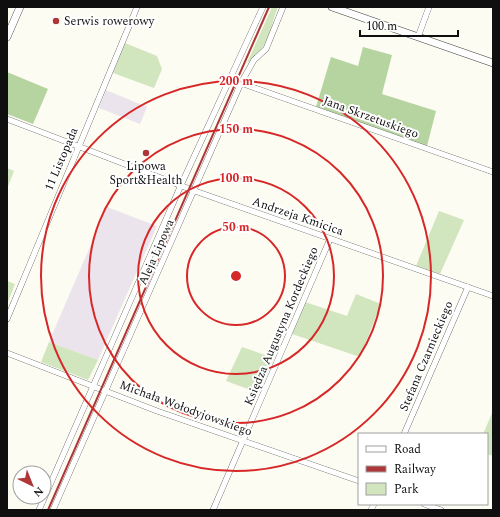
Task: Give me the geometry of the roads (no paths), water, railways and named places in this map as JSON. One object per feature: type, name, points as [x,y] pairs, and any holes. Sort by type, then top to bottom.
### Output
[{"type":"street","points":[[7,37],[20,7]]},
{"type":"street","name":"11 Listopada","points":[[7,319],[137,7]]},
{"type":"street","name":"Aleja Lipowa","points":[[39,510],[92,385],[181,185],[263,7]]},
{"type":"street","name":"Aleja Lipowa","points":[[53,510],[195,191],[241,83],[254,60],[266,48],[284,7]]},
{"type":"street","points":[[332,7],[493,63]]},
{"type":"street","points":[[418,37],[428,7]]},
{"type":"street","name":"Jana Skrzetuskiego","points":[[241,83],[493,172]]},
{"type":"street","name":"Andrzeja Kmicica","points":[[7,119],[195,191],[493,296]]},
{"type":"street","name":"Księdza Augustyna Kordeckiego","points":[[213,510],[330,238]]},
{"type":"street","name":"Stefana Czarnieckiego","points":[[404,433],[468,287]]},
{"type":"street","name":"Michała Wołodyjowskiego","points":[[7,353],[106,391],[358,481]]},
{"type":"street","points":[[427,505],[441,510]]},
{"type":"railway","points":[[48,510],[269,7]]},
{"type":"place","name":"Serwis rowerowy","points":[[56,21]]},
{"type":"place","name":"Lipowa Sport&Health","points":[[146,153]]}]
